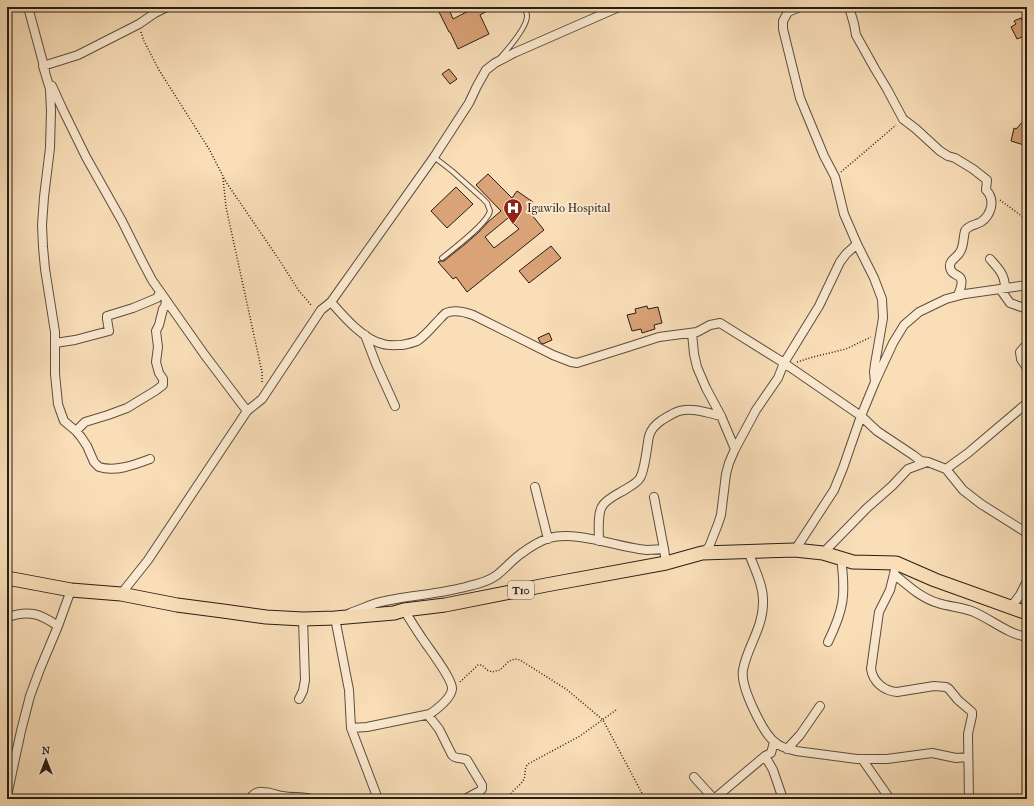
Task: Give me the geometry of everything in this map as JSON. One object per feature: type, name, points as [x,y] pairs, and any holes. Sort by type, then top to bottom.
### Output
[{"type":"highway","name":"T10","points":[[7,578],[71,590],[121,594],[177,605],[266,617],[303,619],[335,618],[394,613],[404,610],[446,605],[666,563],[702,553],[796,550],[823,553],[853,562],[895,569],[935,580],[1027,613]]},
{"type":"street","points":[[28,7],[50,89],[50,148],[44,197],[42,247],[54,324],[56,343],[54,374],[60,410],[64,421],[76,431],[83,440],[94,462],[99,467],[125,467],[150,459]]},
{"type":"street","points":[[43,66],[78,55],[140,24],[154,10],[167,7]]},
{"type":"street","points":[[121,594],[148,560],[247,411],[262,399],[321,310],[331,302],[434,156],[469,102],[486,70],[495,63],[514,53],[619,7]]},
{"type":"street","points":[[800,7],[785,9],[783,21],[800,98],[824,156],[835,177],[844,214],[874,278],[882,299],[883,318],[875,364],[875,382]]},
{"type":"street","points":[[849,7],[856,36],[888,89],[903,119],[940,151],[973,169],[987,180],[986,190],[992,199],[989,212],[982,221],[966,230],[963,246],[960,252],[950,263],[951,271],[959,276],[962,281],[962,286],[958,295]]},
{"type":"street","points":[[43,66],[86,157],[160,292],[247,411]]},
{"type":"street","points":[[702,553],[709,547],[721,515],[726,474],[735,449],[756,410],[778,378],[784,363],[819,306],[840,262],[857,244]]},
{"type":"street","points":[[990,259],[1005,280],[1002,289]]},
{"type":"street","points":[[796,550],[834,490],[875,382],[893,343],[904,325],[918,312],[958,295],[1027,285]]},
{"type":"street","points":[[1002,289],[1010,302],[1027,309]]},
{"type":"street","points":[[56,343],[109,332],[110,330],[107,320],[108,316],[157,298],[160,292]]},
{"type":"street","points":[[76,431],[84,422],[127,408],[162,386],[163,379],[159,373],[156,362],[158,348],[156,331],[166,300]]},
{"type":"street","points":[[331,302],[341,314],[365,335],[378,343],[395,345],[412,342],[428,332],[446,314],[453,311],[460,311],[473,315],[570,362],[577,362],[659,337],[692,333],[720,323],[784,363],[861,416],[876,431],[921,461],[946,469],[963,490],[981,504],[1027,533]]},
{"type":"street","points":[[692,333],[697,367],[735,449]]},
{"type":"street","points":[[365,335],[395,406]]},
{"type":"street","points":[[1027,344],[1021,350],[1020,355],[1027,368]]},
{"type":"street","points":[[946,469],[968,453],[1027,404]]},
{"type":"street","points":[[599,541],[600,512],[603,505],[640,478],[649,436],[656,424],[672,414],[685,410],[694,410],[721,416]]},
{"type":"street","points":[[823,553],[908,469],[928,462]]},
{"type":"street","points":[[535,488],[548,538]]},
{"type":"street","points":[[654,497],[666,563]]},
{"type":"street","points":[[378,799],[351,728],[349,690],[335,618],[383,601],[456,589],[482,582],[495,576],[524,551],[548,538],[574,537],[639,549],[664,549]]},
{"type":"street","points":[[748,551],[761,587],[763,606],[756,637],[745,664],[743,679],[751,703],[761,724],[774,742],[787,749],[862,759],[887,759],[932,753],[956,758],[968,757]]},
{"type":"street","points":[[828,642],[840,614],[843,597],[844,580],[841,558]]},
{"type":"street","points":[[895,569],[910,588],[929,600],[972,611],[1020,636],[1027,637]]},
{"type":"street","points":[[895,569],[890,590],[879,612],[871,669],[874,679],[882,687],[891,692],[934,686],[946,687],[972,712],[969,730],[968,757],[969,799]]},
{"type":"street","points":[[1011,607],[1020,595],[1027,581]]},
{"type":"street","points":[[7,796],[30,696],[71,590]]},
{"type":"street","points":[[351,728],[367,727],[428,715],[444,702],[452,689],[443,670],[404,610]]},
{"type":"street","points":[[7,617],[18,613],[30,613],[49,619],[58,626]]},
{"type":"street","points":[[299,699],[303,691],[305,680],[303,619]]},
{"type":"street","points":[[787,749],[800,735],[820,706]]},
{"type":"street","points":[[428,715],[439,729],[453,757],[466,760],[482,785],[482,788],[477,796],[465,799]]},
{"type":"street","points":[[694,777],[714,799],[765,756],[770,754],[774,742]]},
{"type":"street","points":[[7,756],[13,771]]},
{"type":"street","points":[[765,756],[773,770],[783,799]]},
{"type":"street","points":[[862,759],[890,799]]},
{"type":"street","points":[[252,799],[254,794],[264,792],[281,796],[311,799]]},
{"type":"lane","points":[[495,63],[513,43],[525,25],[527,16],[525,7]]},
{"type":"lane","points":[[434,156],[452,170],[481,197],[489,207],[490,212],[488,218],[477,229],[442,258]]},
{"type":"path","points":[[140,24],[144,42],[158,70],[205,143],[223,176],[299,291],[312,306],[321,310]]},
{"type":"path","points":[[835,177],[903,119]]},
{"type":"path","points":[[223,176],[226,207],[262,372],[262,399]]},
{"type":"path","points":[[989,193],[1027,220]]},
{"type":"path","points":[[784,363],[799,362],[846,349],[881,330]]},
{"type":"path","points":[[452,689],[478,665],[482,665],[492,672],[500,670],[515,659],[520,660],[575,696],[603,720],[645,799]]},
{"type":"path","points":[[508,799],[523,780],[525,767],[527,764],[580,736],[616,710]]},
{"type":"building","points":[[448,7],[453,19],[476,7],[494,7],[480,15],[489,34],[458,49],[438,10]]},
{"type":"building","points":[[1021,18],[1027,31],[1027,35],[1017,39],[1011,27],[1016,24],[1014,21]]},
{"type":"building","points":[[449,69],[457,79],[450,84],[442,74]]},
{"type":"building","points":[[1027,117],[1027,146],[1011,141],[1014,128],[1016,129]]},
{"type":"building","points":[[488,174],[512,198],[517,191],[533,202],[528,210],[544,230],[467,292],[456,277],[453,279],[438,262],[444,261],[464,245],[501,211],[476,185]],"holes":[[[508,218],[519,229],[494,248],[485,237]]]},
{"type":"building","points":[[456,187],[473,204],[447,228],[431,211]]},
{"type":"building","points":[[551,246],[561,258],[529,283],[519,271]]},
{"type":"building","points":[[647,306],[648,309],[658,307],[662,323],[654,325],[655,329],[642,333],[641,329],[632,331],[627,315],[636,313],[635,309]]},
{"type":"building","points":[[549,333],[552,340],[543,344],[540,342],[538,338]]},
{"type":"place","name":"Igawilo Hospital","points":[[513,225]]}]
